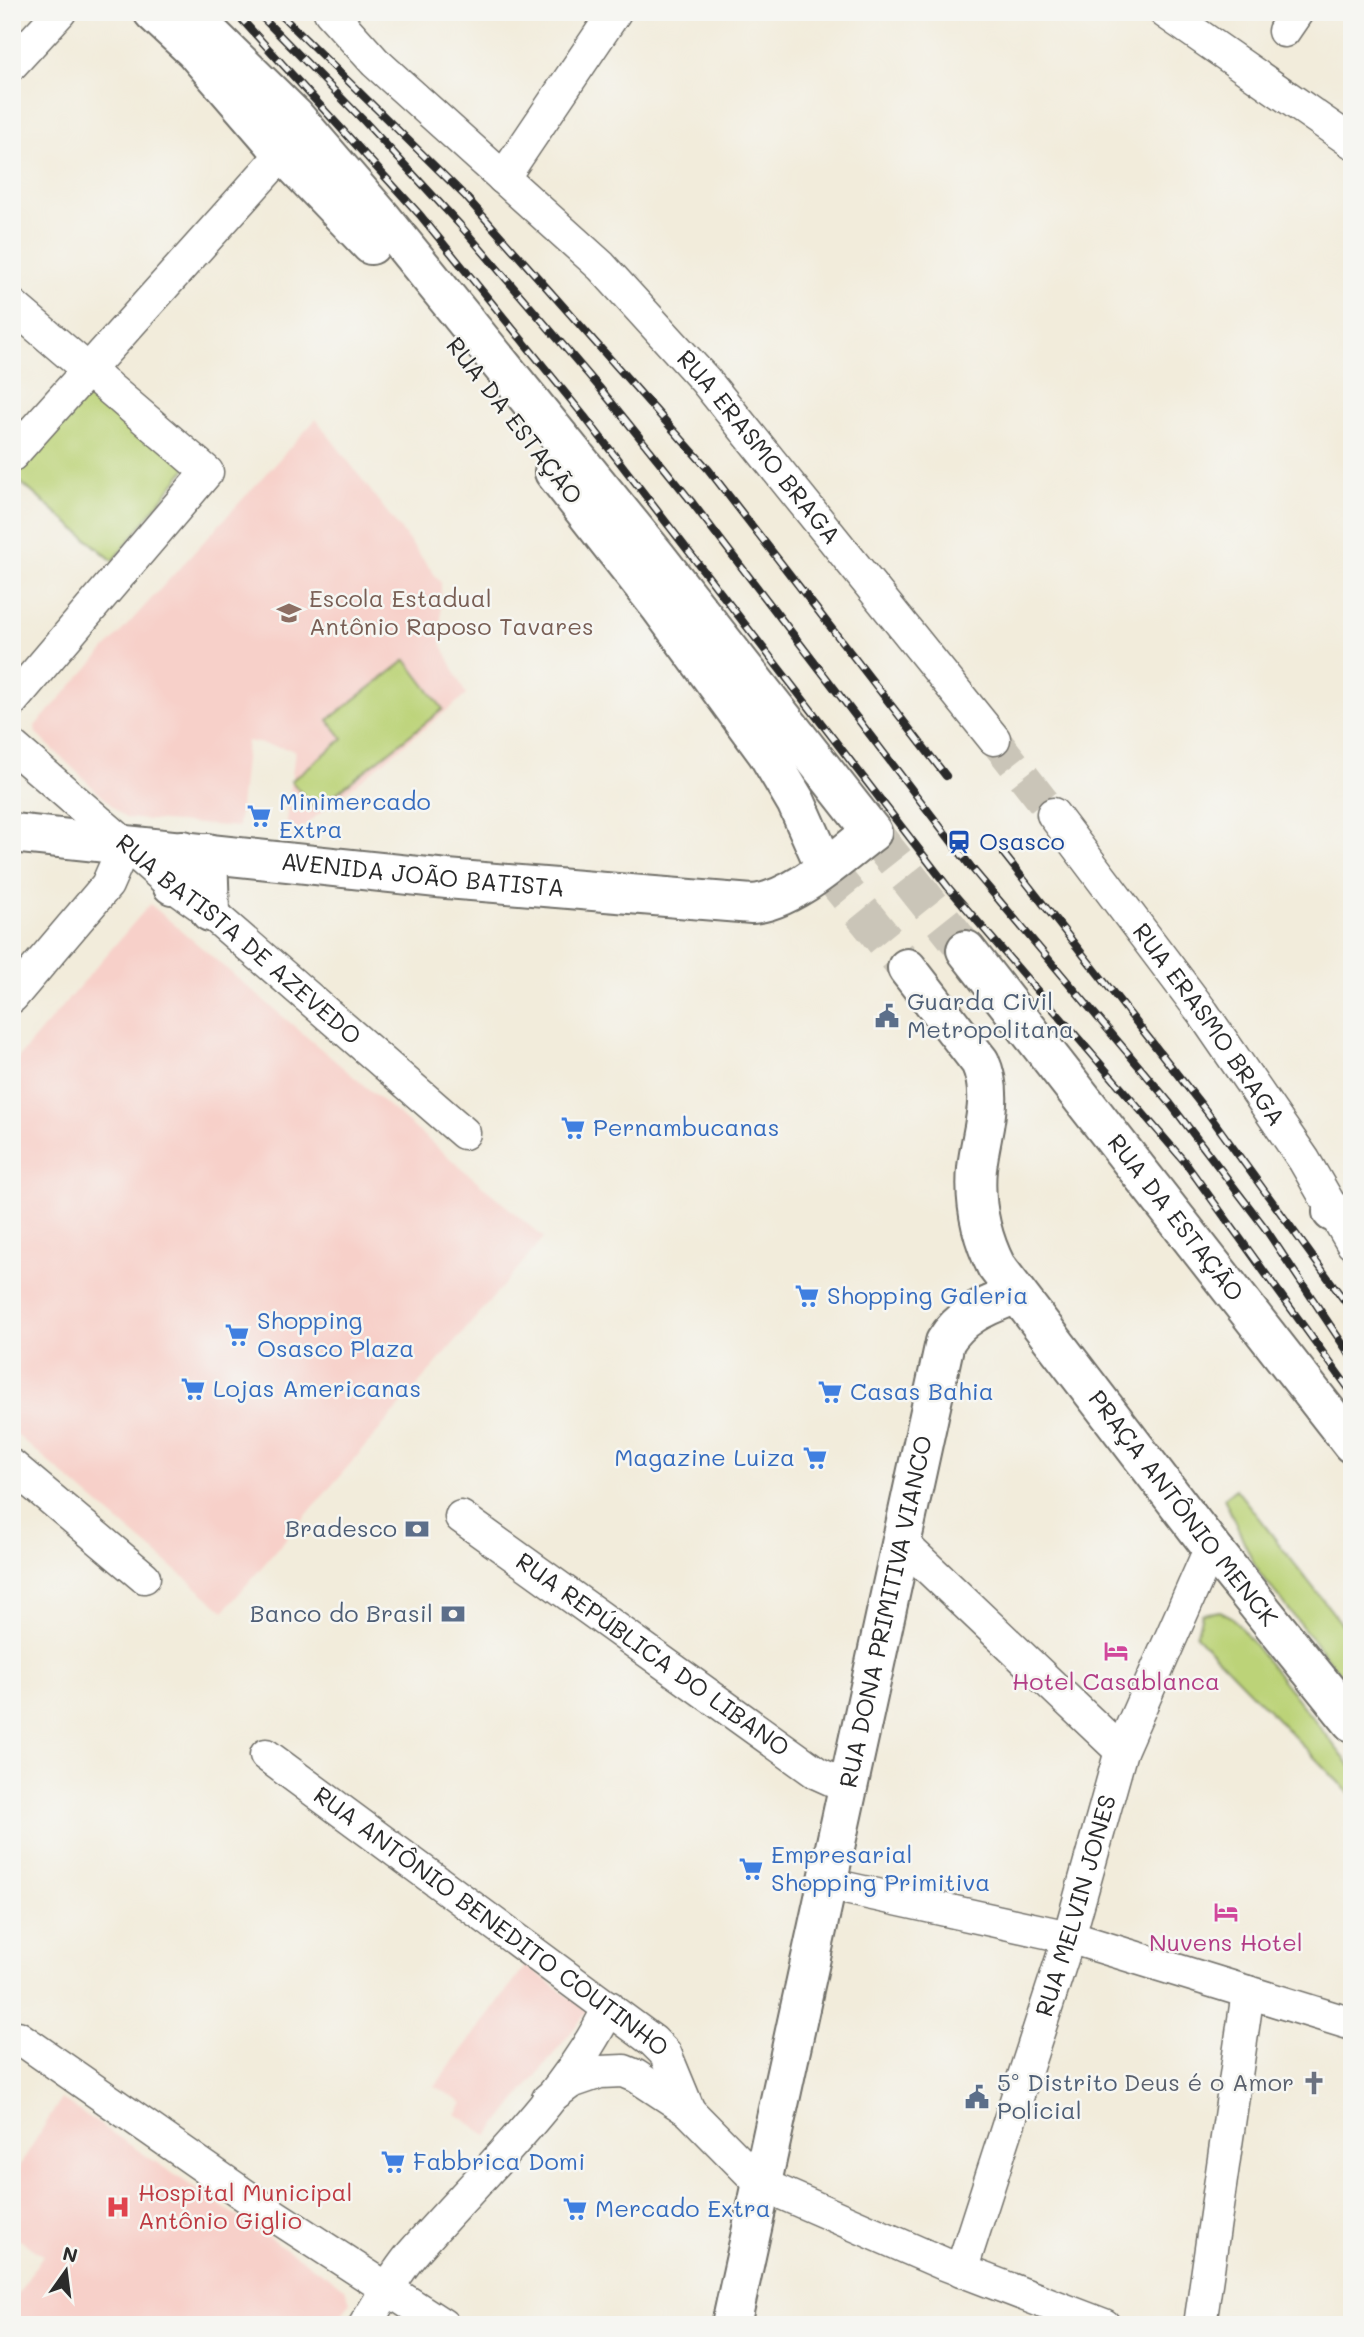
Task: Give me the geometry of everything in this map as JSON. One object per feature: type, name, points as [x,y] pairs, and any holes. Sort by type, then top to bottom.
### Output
[{"type":"main road","name":"RUA DA ESTAÇÃO","points":[[153,12],[194,50],[283,153],[350,220],[443,330],[660,607],[782,776],[825,867],[872,832],[630,524],[382,218],[294,116],[188,12]]},
{"type":"main road","name":"AVENIDA JOÃO BATISTA","points":[[12,833],[125,844],[188,862],[447,879],[752,904],[767,903],[789,892],[825,867]]},
{"type":"main road","points":[[188,862],[211,912]]},
{"type":"main road","name":"RUA DA ESTAÇÃO","points":[[966,950],[1352,1444]]},
{"type":"main road","points":[[906,968],[980,1062],[987,1077],[987,1117],[977,1168],[978,1224],[996,1266],[1017,1294]]},
{"type":"main road","name":"RUA DONA PRIMITIVA VIANCO","points":[[731,2325],[946,1342],[956,1324],[971,1313],[1017,1294]]},
{"type":"main road","name":"PRAÇA ANTÔNIO MENCK","points":[[1017,1294],[1211,1547],[1352,1722]]},
{"type":"street","points":[[12,64],[60,12]]},
{"type":"street","name":"RUA ERASMO BRAGA","points":[[330,12],[375,62],[601,266],[705,380],[994,739]]},
{"type":"street","points":[[503,178],[615,12]]},
{"type":"street","points":[[1165,12],[1352,142]]},
{"type":"street","points":[[12,455],[283,153],[294,116]]},
{"type":"street","points":[[12,305],[207,471],[12,701]]},
{"type":"street","name":"RUA BATISTA DE AZEVEDO","points":[[12,746],[125,844]]},
{"type":"street","name":"RUA ERASMO BRAGA","points":[[1053,814],[1203,1013],[1342,1214],[1352,1243]]},
{"type":"street","points":[[12,997],[107,885],[125,844]]},
{"type":"street","name":"RUA BATISTA DE AZEVEDO","points":[[211,912],[464,1133]]},
{"type":"street","points":[[12,1466],[144,1577]]},
{"type":"street","name":"RUA REPÚBLICA DO LIBANO","points":[[461,1517],[817,1773],[848,1787]]},
{"type":"street","points":[[902,1543],[1121,1751]]},
{"type":"street","name":"RUA MELVIN JONES","points":[[961,2271],[1069,1937],[1121,1751],[1211,1547]]},
{"type":"street","name":"RUA ANTÔNIO BENEDITO COUTINHO","points":[[266,1755],[653,2040],[665,2053],[689,2111]]},
{"type":"street","points":[[827,1884],[1069,1937],[1352,2024]]},
{"type":"street","points":[[1200,2325],[1248,1992]]},
{"type":"street","points":[[365,2325],[410,2256],[548,2099],[592,2039],[610,2007]]},
{"type":"street","points":[[18,2037],[387,2290],[443,2325]]},
{"type":"street","name":"RUA ANTÔNIO BENEDITO COUTINHO","points":[[548,2099],[571,2082],[600,2072],[624,2071],[650,2082],[689,2111],[761,2184]]},
{"type":"street","points":[[761,2184],[848,2225],[1104,2325]]},
{"type":"shaded area","name":"Escola Estadual Antônio Raposo Tavares","points":[[316,419],[441,583],[441,643],[466,695],[299,830],[286,829],[295,750],[247,741],[238,827],[125,818],[36,733],[35,726]]},
{"type":"shaded area","name":"Shopping Osasco Plaza","points":[[150,904],[544,1238],[224,1611],[12,1431],[12,1065]]},
{"type":"shaded area","points":[[526,1965],[588,2011],[488,2136],[456,2114],[463,2103],[435,2086]]},
{"type":"shaded area","name":"Hospital Municipal Antônio Giglio","points":[[61,2099],[345,2288],[350,2302],[335,2325],[12,2325],[12,2303],[43,2255],[12,2235],[12,2178]]},
{"type":"green space","points":[[90,384],[188,466],[113,561],[13,476]]},
{"type":"green space","points":[[406,660],[443,709],[315,810],[291,781],[343,739],[328,720]]},
{"type":"green space","points":[[1236,1489],[1352,1637],[1352,1689],[1257,1570],[1224,1498]]},
{"type":"green space","points":[[1220,1611],[1232,1617],[1352,1768],[1352,1796],[1196,1636],[1202,1614]]},
{"type":"tunnel","points":[[994,739],[1053,814]]},
{"type":"tunnel","points":[[872,832],[966,950]]},
{"type":"tunnel","points":[[825,867],[907,968]]},
{"type":"railway","points":[[235,12],[420,215],[584,416],[948,887],[1184,1161],[1352,1393]]},
{"type":"railway","points":[[257,12],[365,122],[460,225],[599,387],[691,501],[971,867],[1169,1102],[1265,1228],[1352,1358]]},
{"type":"railway","points":[[278,12],[466,197],[708,469],[946,776]]},
{"type":"railway","points":[[1003,853],[1207,1112],[1352,1311]]},
{"type":"place","name":"Escola Estadual Antônio Raposo Tavares","points":[[289,613]]},
{"type":"place","name":"Minimercado Extra","points":[[259,816]]},
{"type":"place","name":"Osasco","points":[[959,842]]},
{"type":"place","name":"Guarda Civil Metropolitana","points":[[887,1016]]},
{"type":"place","name":"Pernambucanas","points":[[573,1128]]},
{"type":"place","name":"Shopping Galeria","points":[[807,1296]]},
{"type":"place","name":"Shopping Osasco Plaza","points":[[237,1335]]},
{"type":"place","name":"Lojas Americanas","points":[[193,1389]]},
{"type":"place","name":"Casas Bahia","points":[[830,1392]]},
{"type":"place","name":"Magazine Luiza","points":[[815,1458]]},
{"type":"place","name":"Bradesco","points":[[417,1529]]},
{"type":"place","name":"Banco do Brasil","points":[[453,1614]]},
{"type":"place","name":"Hotel Casablanca","points":[[1116,1651]]},
{"type":"place","name":"Empresarial Shopping Primitiva","points":[[751,1869]]},
{"type":"place","name":"Nuvens Hotel","points":[[1226,1912]]},
{"type":"place","name":"Deus é o Amor","points":[[1314,2083]]},
{"type":"place","name":"5º Distrito Policial","points":[[977,2097]]},
{"type":"place","name":"Fabbrica Domi","points":[[393,2162]]},
{"type":"place","name":"Hospital Municipal Antônio Giglio","points":[[118,2207]]},
{"type":"place","name":"Mercado Extra","points":[[575,2209]]}]
